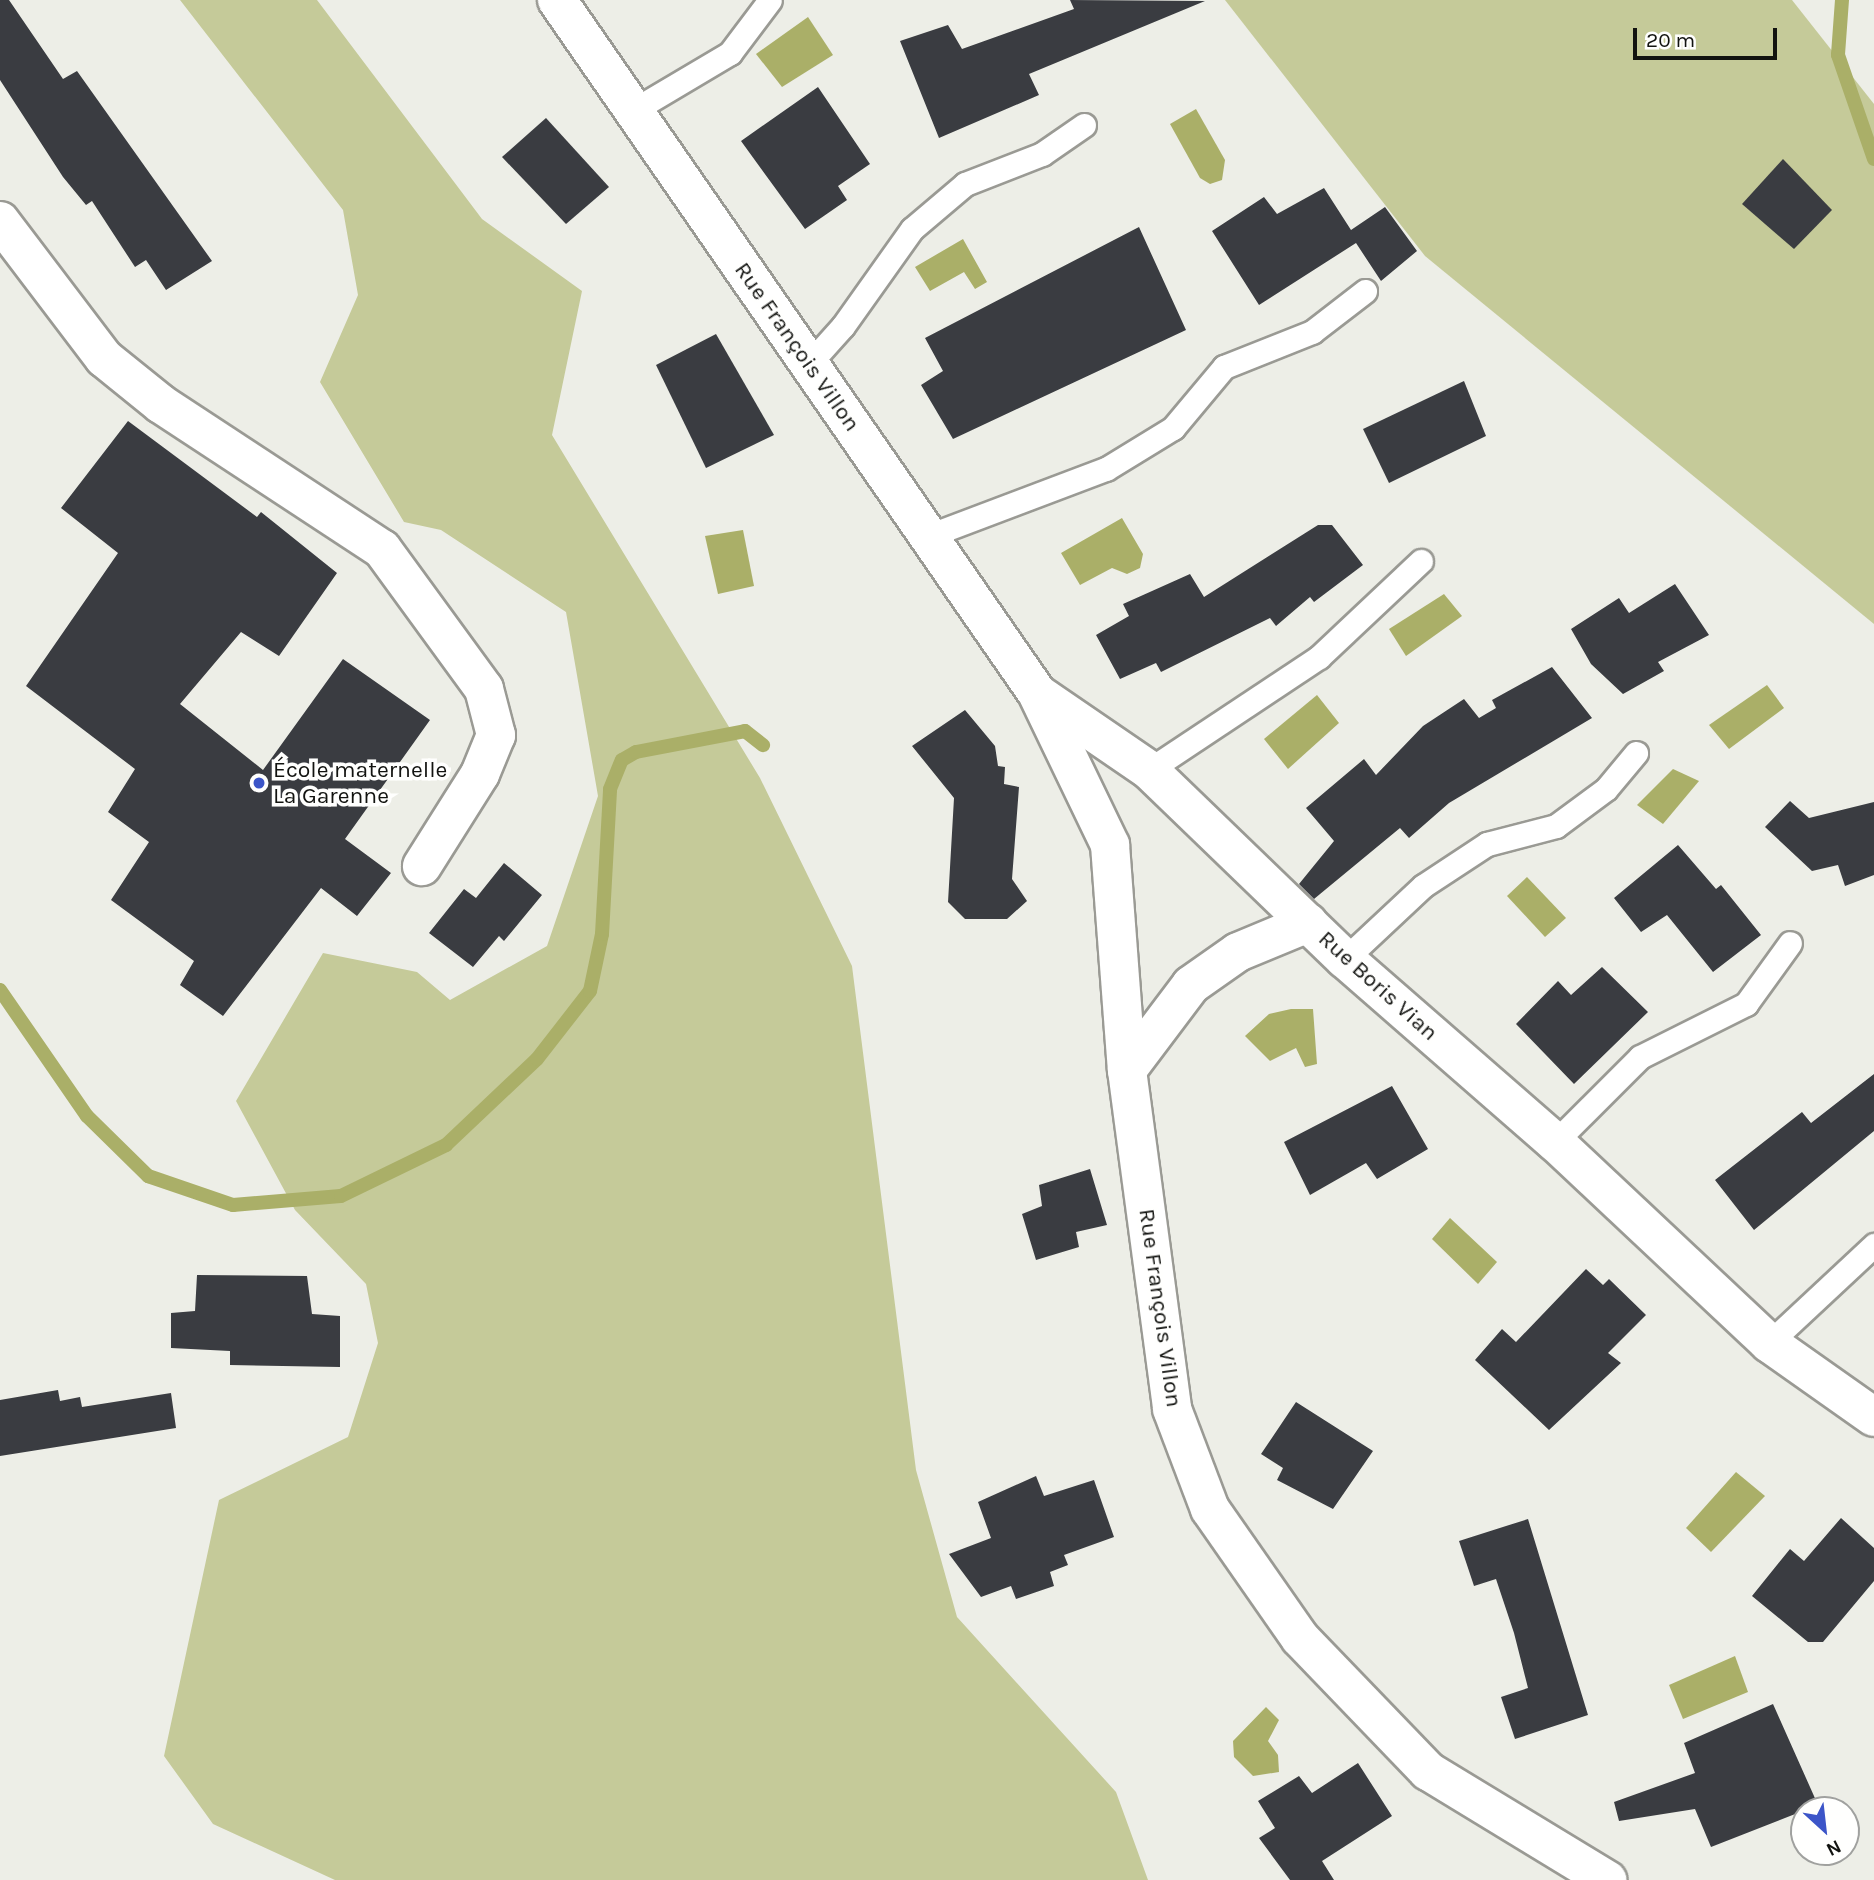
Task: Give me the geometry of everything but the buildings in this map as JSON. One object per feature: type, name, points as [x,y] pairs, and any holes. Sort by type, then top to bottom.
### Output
[{"type":"street","name":"Rue François Villon","points":[[557,0],[808,365],[931,535],[1037,693],[1110,845],[1127,1070],[1172,1409],[1210,1509],[1300,1638],[1428,1771],[1608,1880]]},
{"type":"street","points":[[0,221],[104,358],[161,404],[382,549],[484,689],[496,735],[481,774],[422,866]]},
{"type":"street","name":"Rue François Villon","points":[[1037,693],[1149,771]]},
{"type":"street","name":"Rue Boris Vian","points":[[1149,771],[1345,959],[1555,1142],[1769,1343],[1874,1417]]},
{"type":"street","points":[[1127,1070],[1191,985],[1238,952],[1308,923]]},
{"type":"lane","points":[[634,110],[730,53],[770,0]]},
{"type":"lane","points":[[808,365],[843,326],[912,229],[965,184],[1042,155],[1084,125]]},
{"type":"lane","points":[[931,535],[1106,469],[1173,428],[1224,367],[1312,332],[1365,290]]},
{"type":"lane","points":[[1149,771],[1318,656],[1421,561]]},
{"type":"lane","points":[[1345,959],[1423,886],[1487,844],[1556,826],[1606,789],[1636,753]]},
{"type":"lane","points":[[1555,1142],[1640,1056],[1746,1004],[1790,943]]},
{"type":"lane","points":[[1769,1343],[1874,1245]]},
{"type":"shaded area","points":[[180,0],[317,0],[482,219],[582,291],[552,435],[760,778],[852,966],[916,1470],[957,1617],[1116,1792],[1148,1880],[335,1880],[213,1824],[164,1756],[219,1500],[348,1437],[378,1343],[366,1284],[295,1210],[236,1101],[323,953],[417,972],[450,1000],[547,946],[598,796],[566,612],[441,530],[404,522],[320,382],[358,295],[343,210]]},
{"type":"shaded area","points":[[1225,0],[1792,0],[1874,104],[1874,624],[1425,256]]},
{"type":"shaded area","points":[[808,17],[833,55],[782,87],[756,54]]},
{"type":"shaded area","points":[[1196,109],[1225,160],[1222,180],[1210,184],[1200,178],[1170,124]]},
{"type":"shaded area","points":[[963,239],[987,282],[975,289],[964,272],[930,291],[915,267]]},
{"type":"shaded area","points":[[1122,518],[1143,554],[1140,568],[1127,574],[1112,568],[1080,585],[1061,553]]},
{"type":"shaded area","points":[[743,530],[754,586],[718,594],[705,536]]},
{"type":"shaded area","points":[[1444,594],[1462,616],[1406,656],[1389,629]]},
{"type":"shaded area","points":[[1767,685],[1784,708],[1729,749],[1709,725]]},
{"type":"shaded area","points":[[1317,695],[1339,723],[1288,769],[1264,739]]},
{"type":"shaded area","points":[[1673,769],[1699,781],[1663,824],[1637,805]]},
{"type":"shaded area","points":[[1527,877],[1566,918],[1545,937],[1507,896]]},
{"type":"shaded area","points":[[1291,1009],[1313,1009],[1317,1064],[1305,1067],[1296,1048],[1270,1061],[1245,1036],[1269,1014]]},
{"type":"shaded area","points":[[1450,1218],[1497,1262],[1478,1284],[1432,1239]]},
{"type":"shaded area","points":[[1736,1472],[1765,1496],[1711,1552],[1686,1528]]},
{"type":"shaded area","points":[[1735,1656],[1748,1692],[1683,1719],[1669,1685]]},
{"type":"shaded area","points":[[1266,1707],[1279,1720],[1268,1741],[1278,1755],[1279,1772],[1253,1776],[1234,1757],[1233,1741]]},
{"type":"waterway","points":[[1842,0],[1838,55],[1874,159]]},
{"type":"waterway","points":[[0,990],[87,1116],[148,1176],[233,1205],[341,1196],[446,1145],[537,1059],[590,991],[602,934],[610,789],[622,760],[636,752],[745,731],[763,745]]},
{"type":"place","name":"École maternelle La Garenne","points":[[259,783]]}]
